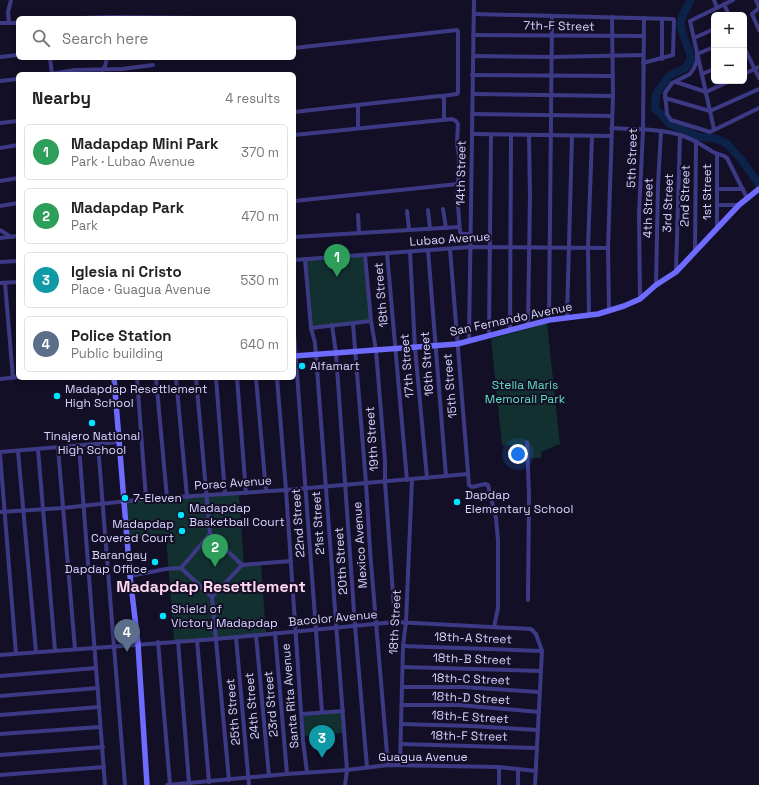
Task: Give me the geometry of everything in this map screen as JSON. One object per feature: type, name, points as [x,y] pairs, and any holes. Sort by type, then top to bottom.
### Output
[{"type":"main road","name":"San Fernando Avenue","points":[[296,356],[457,344],[549,320],[598,314],[640,299],[656,285],[676,272],[739,205],[759,189]]},
{"type":"main road","points":[[114,380],[130,576],[138,644],[147,785]]},
{"type":"street","points":[[9,23],[8,12],[11,0]]},
{"type":"street","name":"14th Street","points":[[469,340],[474,0]]},
{"type":"street","points":[[714,0],[717,8]]},
{"type":"street","points":[[714,129],[690,21],[733,0]]},
{"type":"street","points":[[756,0],[759,8],[752,14],[759,30]]},
{"type":"street","points":[[724,4],[728,12]]},
{"type":"street","points":[[474,14],[673,19],[673,55],[643,63]]},
{"type":"street","points":[[549,320],[552,17]]},
{"type":"street","points":[[609,310],[608,248],[613,96],[612,17]]},
{"type":"street","name":"5th Street","points":[[640,299],[639,214],[643,130],[644,18]]},
{"type":"street","points":[[662,19],[662,59]]},
{"type":"street","points":[[0,23],[16,23]]},
{"type":"street","points":[[694,38],[711,30]]},
{"type":"street","points":[[296,48],[458,31],[457,94],[296,112]]},
{"type":"street","name":"7th-F Street","points":[[473,35],[644,36]]},
{"type":"street","points":[[697,54],[712,48]]},
{"type":"street","points":[[697,54],[697,61],[694,68],[686,77],[672,83],[665,93],[667,114],[671,120],[710,132],[759,108]]},
{"type":"street","points":[[0,57],[16,55]]},
{"type":"street","points":[[473,56],[552,57],[643,55]]},
{"type":"street","points":[[747,55],[757,68],[759,78]]},
{"type":"street","points":[[50,60],[51,72]]},
{"type":"street","points":[[102,70],[105,66],[106,60]]},
{"type":"street","points":[[63,72],[75,70],[122,69],[153,65]]},
{"type":"street","points":[[747,73],[757,68]]},
{"type":"street","points":[[702,74],[711,70]]},
{"type":"street","points":[[472,75],[612,76]]},
{"type":"street","points":[[0,81],[16,79]]},
{"type":"street","points":[[676,82],[706,92],[723,84]]},
{"type":"street","points":[[665,98],[710,110],[759,89]]},
{"type":"street","points":[[473,94],[613,96]]},
{"type":"street","points":[[442,96],[444,97],[444,120]]},
{"type":"street","points":[[358,105],[358,128]]},
{"type":"street","points":[[472,114],[612,116]]},
{"type":"street","points":[[296,135],[432,120],[452,119],[456,121],[458,124],[457,143],[459,157],[457,191],[459,227],[461,234],[470,234]]},
{"type":"street","points":[[0,124],[16,121]]},
{"type":"street","points":[[611,128],[661,131],[680,135],[696,141],[717,154],[723,155],[727,158],[744,189],[747,198]]},
{"type":"street","name":"4th Street","points":[[656,285],[658,185],[661,131]]},
{"type":"street","points":[[472,134],[611,136]]},
{"type":"street","points":[[489,336],[491,134]]},
{"type":"street","points":[[510,330],[511,135]]},
{"type":"street","points":[[528,325],[530,248],[529,135]]},
{"type":"street","name":"3rd Street","points":[[676,272],[680,135]]},
{"type":"street","points":[[567,317],[572,136]]},
{"type":"street","points":[[589,315],[588,248],[592,136]]},
{"type":"street","name":"2nd Street","points":[[695,251],[696,141]]},
{"type":"street","points":[[0,148],[16,145]]},
{"type":"street","name":"1st Street","points":[[717,154],[717,229]]},
{"type":"street","points":[[0,180],[16,178]]},
{"type":"street","points":[[296,201],[458,184]]},
{"type":"street","points":[[718,188],[744,189]]},
{"type":"street","points":[[0,206],[16,203]]},
{"type":"street","points":[[717,205],[739,205]]},
{"type":"street","points":[[443,209],[446,228]]},
{"type":"street","points":[[428,210],[430,228]]},
{"type":"street","points":[[407,211],[409,229]]},
{"type":"street","points":[[358,215],[359,232]]},
{"type":"street","points":[[296,237],[459,227]]},
{"type":"street","points":[[0,230],[11,237]]},
{"type":"street","points":[[0,238],[16,236]]},
{"type":"street","name":"Lubao Avenue","points":[[296,260],[490,246],[530,248],[608,248]]},
{"type":"street","name":"15th Street","points":[[450,248],[468,474]]},
{"type":"street","name":"16th Street","points":[[428,250],[446,476]]},
{"type":"street","name":"17th Street","points":[[410,252],[415,348],[427,478]]},
{"type":"street","name":"18th Street","points":[[387,253],[395,349],[410,480],[400,766]]},
{"type":"street","name":"19th Street","points":[[365,255],[371,321],[376,350],[385,461],[385,482],[395,622]]},
{"type":"street","name":"21st Street","points":[[305,259],[311,328],[315,343],[316,355],[347,770],[345,785]]},
{"type":"street","points":[[0,262],[16,261]]},
{"type":"street","points":[[0,283],[16,282]]},
{"type":"street","points":[[0,379],[16,378],[5,283]]},
{"type":"street","points":[[311,328],[371,321]]},
{"type":"street","name":"Mexico Avenue","points":[[353,324],[388,765]]},
{"type":"street","name":"20th Street","points":[[332,325],[336,353],[355,626],[368,767]]},
{"type":"street","name":"22nd Street","points":[[296,368],[322,712]]},
{"type":"street","points":[[137,380],[146,499]]},
{"type":"street","points":[[156,380],[167,498]]},
{"type":"street","points":[[176,380],[187,497]]},
{"type":"street","points":[[196,380],[210,534],[242,565]]},
{"type":"street","points":[[216,380],[225,494]]},
{"type":"street","points":[[237,380],[246,492]]},
{"type":"street","points":[[256,380],[266,491]]},
{"type":"street","name":"Santa Rita Avenue","points":[[276,380],[286,490],[303,741],[307,772]]},
{"type":"street","points":[[16,654],[2,512],[0,453],[119,442]]},
{"type":"street","points":[[527,442],[530,495],[528,600]]},
{"type":"street","points":[[98,445],[125,785]]},
{"type":"street","points":[[79,446],[105,785]]},
{"type":"street","points":[[58,448],[75,649]]},
{"type":"street","points":[[38,450],[55,650]]},
{"type":"street","points":[[18,451],[36,652]]},
{"type":"street","points":[[468,474],[469,485],[471,487],[485,484],[488,485],[496,518],[498,608],[494,627]]},
{"type":"street","name":"Porac Avenue","points":[[2,512],[44,510],[146,499],[325,487],[468,474]]},
{"type":"street","points":[[130,576],[166,569],[181,568],[210,534]]},
{"type":"street","points":[[212,596],[242,565],[291,560]]},
{"type":"street","points":[[181,568],[212,596],[229,780]]},
{"type":"street","name":"Bacolor Avenue","points":[[0,655],[158,642],[216,639],[395,622],[531,628],[536,634],[542,651]]},
{"type":"street","name":"23rd Street","points":[[275,633],[287,774]]},
{"type":"street","name":"24th Street","points":[[256,635],[268,776]]},
{"type":"street","name":"25th Street","points":[[236,637],[249,785]]},
{"type":"street","points":[[197,640],[209,782]]},
{"type":"street","points":[[178,641],[189,783]]},
{"type":"street","points":[[158,642],[168,785]]},
{"type":"street","name":"18th-A Street","points":[[403,646],[542,651]]},
{"type":"street","points":[[535,785],[542,651]]},
{"type":"street","name":"18th-B Street","points":[[403,667],[540,671]]},
{"type":"street","points":[[0,676],[96,668]]},
{"type":"street","name":"18th-C Street","points":[[403,687],[463,688],[539,692]]},
{"type":"street","points":[[0,696],[98,688]]},
{"type":"street","name":"18th-D Street","points":[[403,705],[459,706],[538,712]]},
{"type":"street","points":[[0,715],[99,707]]},
{"type":"street","points":[[302,714],[343,711]]},
{"type":"street","name":"18th-E Street","points":[[402,724],[538,730]]},
{"type":"street","points":[[0,734],[100,727]]},
{"type":"street","name":"18th-F Street","points":[[401,744],[537,748]]},
{"type":"street","points":[[0,755],[103,747]]},
{"type":"street","name":"Guagua Avenue","points":[[168,785],[307,772],[347,770],[388,765],[499,768],[536,772]]},
{"type":"street","points":[[0,775],[104,767]]},
{"type":"street","points":[[499,768],[499,785]]},
{"type":"street","points":[[518,769],[518,785]]},
{"type":"green space","points":[[365,255],[371,321],[311,328],[305,259]]},
{"type":"green space","name":"Stella Maris Memorail Park","points":[[547,323],[560,444],[541,452],[541,458],[525,458],[524,446],[502,445],[491,339]]},
{"type":"green space","points":[[239,494],[244,565],[261,564],[266,635],[174,641],[166,537],[129,539],[126,502]]},
{"type":"green space","points":[[341,712],[343,733],[304,736],[303,715]]},
{"type":"waterway","points":[[691,0],[681,20],[681,29],[691,60],[685,68],[669,76],[656,94],[655,109],[670,124],[699,137],[714,138],[726,143],[740,158],[759,184]]},
{"type":"place","name":"Madapdap Mini Park","points":[[337,277]]},
{"type":"place","name":"Alfamart","points":[[302,366]]},
{"type":"place","name":"Madapdap Resettlement High School","points":[[57,396]]},
{"type":"place","name":"Tinajero National High School","points":[[92,423]]},
{"type":"place","name":"7-Eleven","points":[[125,498]]},
{"type":"place","name":"Dapdap Elementary School","points":[[457,502]]},
{"type":"place","name":"Madapdap Basketball Court","points":[[181,515]]},
{"type":"place","name":"Madapdap Covered Court","points":[[182,531]]},
{"type":"place","name":"Barangay Dapdap Office","points":[[155,562]]},
{"type":"place","name":"Madapdap Park","points":[[215,567]]},
{"type":"place","name":"Shield of Victory Madapdap","points":[[163,616]]},
{"type":"place","name":"Police Station","points":[[127,652]]},
{"type":"place","name":"Iglesia ni Cristo","points":[[322,758]]},
{"type":"district","name":"Madapdap Resettlement","points":[[211,586]]}]
